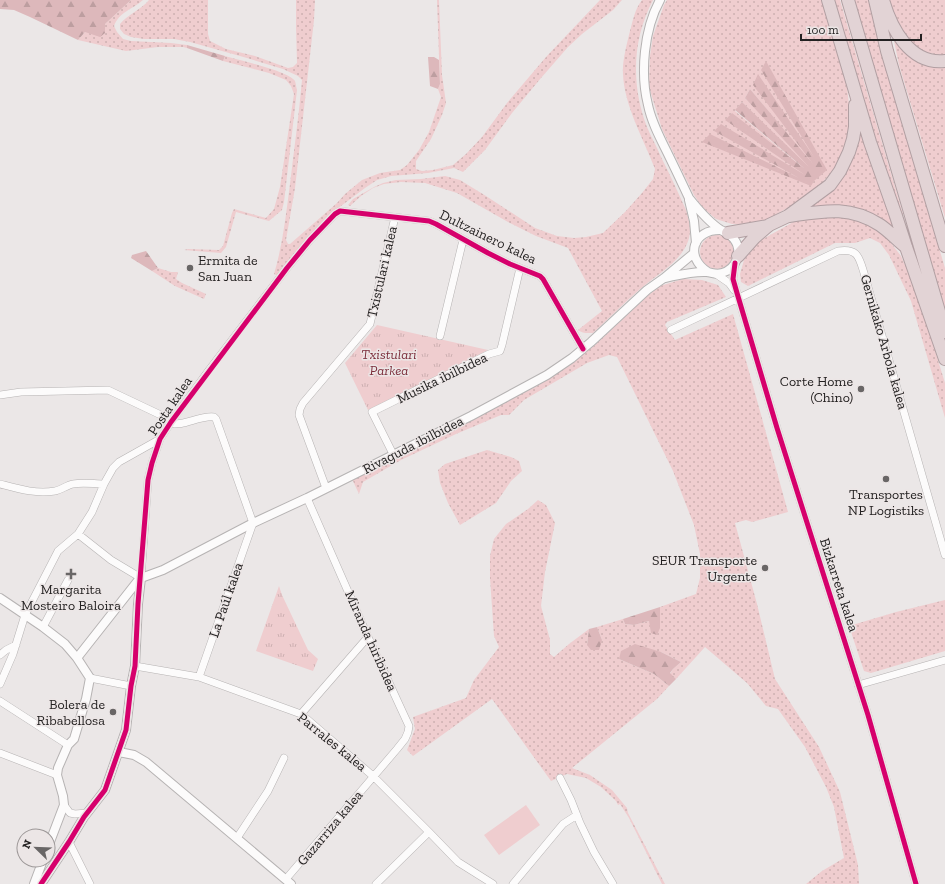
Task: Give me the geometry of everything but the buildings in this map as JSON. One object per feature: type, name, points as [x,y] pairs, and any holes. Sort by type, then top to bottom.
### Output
[{"type":"highway","points":[[828,0],[870,142],[945,359]]},
{"type":"highway","points":[[848,0],[945,332]]},
{"type":"highway","points":[[875,0],[887,51],[945,246]]},
{"type":"highway","points":[[883,0],[892,24],[899,37],[907,46],[924,58],[945,61]]},
{"type":"highway","points":[[737,259],[754,238],[769,225],[788,216],[830,185],[840,171],[853,140],[856,112],[854,90]]},
{"type":"highway","points":[[788,216],[822,211],[851,213],[880,225],[906,248]]},
{"type":"highway","points":[[725,232],[769,225]]},
{"type":"street","points":[[660,0],[651,20],[646,40],[644,82],[648,105],[656,128],[689,198],[694,221],[696,243],[694,252],[696,261],[701,268],[729,283],[737,296]]},
{"type":"street","points":[[664,278],[686,273],[724,273],[730,269],[737,259],[738,249],[733,237],[703,214],[689,198]]},
{"type":"street","name":"Dultzainero kalea","points":[[340,211],[395,217],[436,224],[488,254],[540,276],[583,349]]},
{"type":"street","name":"Posta kalea","points":[[41,884],[87,813],[105,790],[126,730],[134,666],[148,480],[160,439],[171,422],[291,263],[310,240],[335,214],[340,211]]},
{"type":"street","name":"Txistulari kalea","points":[[326,488],[299,415],[300,409],[370,324],[395,217]]},
{"type":"street","points":[[696,243],[706,232],[714,230],[725,232]]},
{"type":"street","points":[[440,336],[463,240]]},
{"type":"street","name":"Gernikako Arbola kalea","points":[[671,330],[737,296],[838,251],[847,249],[854,252],[859,257],[869,288],[945,555]]},
{"type":"street","name":"Rivaguda ibilbidea","points":[[141,578],[163,570],[471,416],[547,375],[583,349],[647,290],[664,278],[694,252]]},
{"type":"street","name":"Bizkarreta kalea","points":[[737,259],[733,280],[737,296],[870,723],[916,884]]},
{"type":"street","name":"Musika ibilbidea","points":[[393,454],[372,412],[489,354],[500,351],[520,268]]},
{"type":"street","points":[[0,395],[21,392],[108,390],[166,416],[174,424],[180,424],[203,417],[214,417],[253,524]]},
{"type":"street","points":[[0,684],[13,654],[25,615],[58,551],[78,534],[92,512],[104,484],[113,468],[119,462],[145,446],[160,439]]},
{"type":"street","points":[[145,446],[150,448],[155,453]]},
{"type":"street","points":[[0,484],[31,492],[39,492],[56,491],[72,484],[104,484]]},
{"type":"street","name":"Miranda hiribidea","points":[[307,498],[409,726],[405,739],[374,776]]},
{"type":"street","name":"La Paúl kalea","points":[[199,677],[253,524]]},
{"type":"street","points":[[77,658],[141,578],[111,560],[78,534]]},
{"type":"street","points":[[43,627],[68,580]]},
{"type":"street","points":[[0,598],[65,644],[77,658],[90,678],[74,739],[68,745],[58,768],[57,775],[64,805],[55,828]]},
{"type":"street","points":[[302,714],[368,637]]},
{"type":"street","points":[[0,655],[16,645]]},
{"type":"street","points":[[858,685],[945,660]]},
{"type":"street","name":"Parrales kalea","points":[[134,666],[199,677],[302,714],[374,776],[458,862],[493,884]]},
{"type":"street","points":[[90,678],[131,686]]},
{"type":"street","points":[[0,701],[68,745]]},
{"type":"street","points":[[119,752],[134,756],[146,762],[289,882]]},
{"type":"street","points":[[0,753],[57,775]]},
{"type":"street","points":[[237,838],[268,791],[284,758]]},
{"type":"street","name":"Gazarriza kalea","points":[[289,882],[374,776]]},
{"type":"street","points":[[560,778],[594,852],[613,884]]},
{"type":"street","points":[[64,805],[70,813],[87,813]]},
{"type":"street","points":[[513,884],[563,824],[577,816]]},
{"type":"street","points":[[376,884],[430,832]]},
{"type":"street","points":[[69,842],[90,884]]},
{"type":"street","points":[[34,884],[40,868]]},
{"type":"green space","points":[[0,0],[131,0],[105,24],[105,33],[100,37],[85,32],[78,40],[14,10],[0,9]]},
{"type":"green space","points":[[131,0],[143,0],[119,17],[116,21],[114,26],[123,39],[131,41],[187,45],[187,48],[158,47],[126,51],[78,40],[85,32],[105,33],[105,24]]},
{"type":"green space","points":[[149,0],[208,0],[208,34],[210,41],[226,49],[255,56],[288,68],[293,67],[297,63],[296,0],[315,0],[295,188],[286,240],[288,244],[290,244],[362,180],[380,173],[400,170],[407,165],[419,150],[429,132],[441,97],[438,89],[440,84],[437,0],[439,0],[442,75],[446,103],[431,139],[416,161],[416,169],[422,171],[453,165],[466,154],[482,137],[507,103],[546,57],[600,0],[622,0],[613,10],[568,47],[512,113],[485,150],[463,172],[454,168],[428,173],[391,176],[377,180],[333,212],[278,276],[274,274],[280,252],[286,218],[302,80],[298,76],[283,69],[190,42],[174,39],[144,39],[131,37],[124,34],[120,29],[120,24]]},
{"type":"green space","points":[[642,0],[653,0],[646,15],[638,47],[636,79],[638,95],[647,127],[686,210],[690,231],[688,241],[684,249],[671,265],[633,295],[593,333],[584,333],[578,330],[602,311],[568,248],[536,236],[457,193],[425,183],[401,182],[384,184],[373,188],[350,206],[348,205],[353,199],[374,187],[383,183],[396,180],[445,176],[460,180],[535,228],[557,236],[574,238],[603,233],[642,193],[653,179],[655,169],[635,122],[624,86],[623,74],[626,47],[633,19]]},
{"type":"green space","points":[[667,0],[822,0],[847,87],[850,113],[849,132],[844,152],[832,172],[817,188],[798,202],[766,220],[749,225],[732,224],[716,219],[702,207],[694,195],[662,129],[649,87],[650,56],[653,36]],"holes":[[[750,89],[821,175],[745,98]],[[742,102],[817,179],[735,111]],[[721,125],[811,184],[715,131]]]},
{"type":"green space","points":[[831,0],[840,0],[903,214],[899,216]]},
{"type":"green space","points":[[853,0],[869,0],[890,83],[945,268],[945,311]]},
{"type":"green space","points":[[889,0],[945,0],[945,55],[933,54],[914,46],[901,31]]},
{"type":"green space","points":[[894,41],[904,49],[945,64],[945,218],[899,65]]},
{"type":"green space","points":[[187,45],[225,56],[223,61],[187,48]]},
{"type":"green space","points":[[225,56],[283,73],[295,81],[297,90],[284,202],[282,210],[269,221],[236,212],[226,247],[221,253],[184,250],[219,250],[223,246],[234,209],[266,218],[274,209],[280,187],[294,94],[291,86],[286,80],[269,73],[223,61]]},
{"type":"green space","points":[[428,57],[434,57],[439,60],[440,84],[438,89],[430,86]]},
{"type":"green space","points":[[766,61],[827,170],[814,181],[811,186],[702,142],[710,134],[799,178],[714,131],[721,124],[805,175],[725,120],[732,113],[805,169],[735,110],[742,102],[809,167],[745,98],[750,89],[813,164],[753,85],[758,74],[814,157],[761,70]]},
{"type":"green space","points":[[860,128],[896,232],[882,222],[809,206],[815,201]]},
{"type":"green space","points":[[823,215],[848,216],[871,227],[888,239],[901,256],[916,289],[945,383],[945,418],[911,301],[889,255],[880,243],[870,238],[855,243],[835,243],[748,286],[741,282],[740,274],[744,260],[756,243],[795,221]]},
{"type":"green space","points":[[714,235],[720,235],[724,236],[731,242],[734,252],[733,259],[727,266],[720,269],[714,269],[710,268],[703,262],[700,255],[700,249],[701,245],[707,238]]},
{"type":"green space","points":[[146,251],[158,268],[152,271],[131,258],[132,255]]},
{"type":"green space","points":[[158,268],[171,272],[178,272],[176,279],[206,294],[204,299],[175,286],[152,271]]},
{"type":"green space","points":[[683,279],[702,280],[718,285],[726,297],[667,322],[665,325],[675,340],[733,314],[788,512],[752,522],[746,520],[735,523],[775,679],[819,747],[840,792],[858,865],[859,884],[806,884],[822,871],[844,858],[834,807],[826,787],[805,747],[778,709],[766,706],[747,683],[705,647],[676,679],[670,674],[681,662],[661,652],[619,659],[654,674],[669,686],[657,699],[572,768],[590,775],[612,790],[627,808],[628,813],[665,884],[662,884],[629,818],[620,804],[618,805],[616,801],[601,787],[586,778],[567,774],[551,781],[492,699],[413,756],[407,750],[415,729],[413,717],[466,698],[474,680],[499,647],[494,636],[490,578],[490,556],[494,539],[506,524],[538,500],[546,505],[555,523],[545,572],[541,606],[550,640],[550,654],[554,657],[589,629],[587,645],[602,640],[597,627],[623,619],[625,624],[634,625],[649,621],[660,628],[660,607],[696,594],[700,578],[700,554],[694,525],[673,471],[617,357],[609,355],[587,363],[524,400],[509,415],[501,415],[401,460],[363,482],[359,494],[352,479],[537,386],[570,365],[595,345],[646,297],[660,286]]},
{"type":"green space","name":"Txistulari Parkea","points":[[377,325],[488,350],[368,410],[345,363]]},
{"type":"green space","points":[[487,450],[519,461],[522,471],[511,481],[496,503],[460,525],[448,503],[440,483],[438,470],[445,464]]},
{"type":"green space","points":[[279,586],[308,650],[318,659],[313,671],[256,651]]},
{"type":"green space","points":[[945,600],[945,651],[871,673],[864,671],[849,626],[896,612]]},
{"type":"green space","points":[[660,607],[660,628],[657,635],[651,633],[649,621],[634,625],[625,624],[623,619]]},
{"type":"green space","points":[[597,627],[602,640],[599,650],[591,650],[587,645],[589,629]]},
{"type":"green space","points":[[635,644],[661,652],[681,662],[670,673],[676,679],[669,686],[654,674],[619,659],[621,651]]},
{"type":"green space","points":[[526,805],[540,825],[499,855],[484,835]]},
{"type":"cycle path","points":[[41,884],[84,817],[105,790],[126,730],[135,666],[138,604],[148,480],[160,439],[171,422],[287,268],[310,240],[335,214],[340,211],[429,221],[510,264],[540,276],[583,349]]},
{"type":"cycle path","points":[[735,263],[733,279],[737,293],[777,428],[868,715],[916,884]]},
{"type":"place","name":"Ermita de San Juan","points":[[190,268]]},
{"type":"place","name":"Corte Home (Chino)","points":[[861,389]]},
{"type":"place","name":"Transportes NP Logistiks","points":[[886,479]]},
{"type":"place","name":"SEUR Transporte Urgente","points":[[765,568]]},
{"type":"place","name":"Margarita Mosteiro Baloira","points":[[71,574]]},
{"type":"place","name":"Bolera de Ribabellosa","points":[[113,712]]}]
